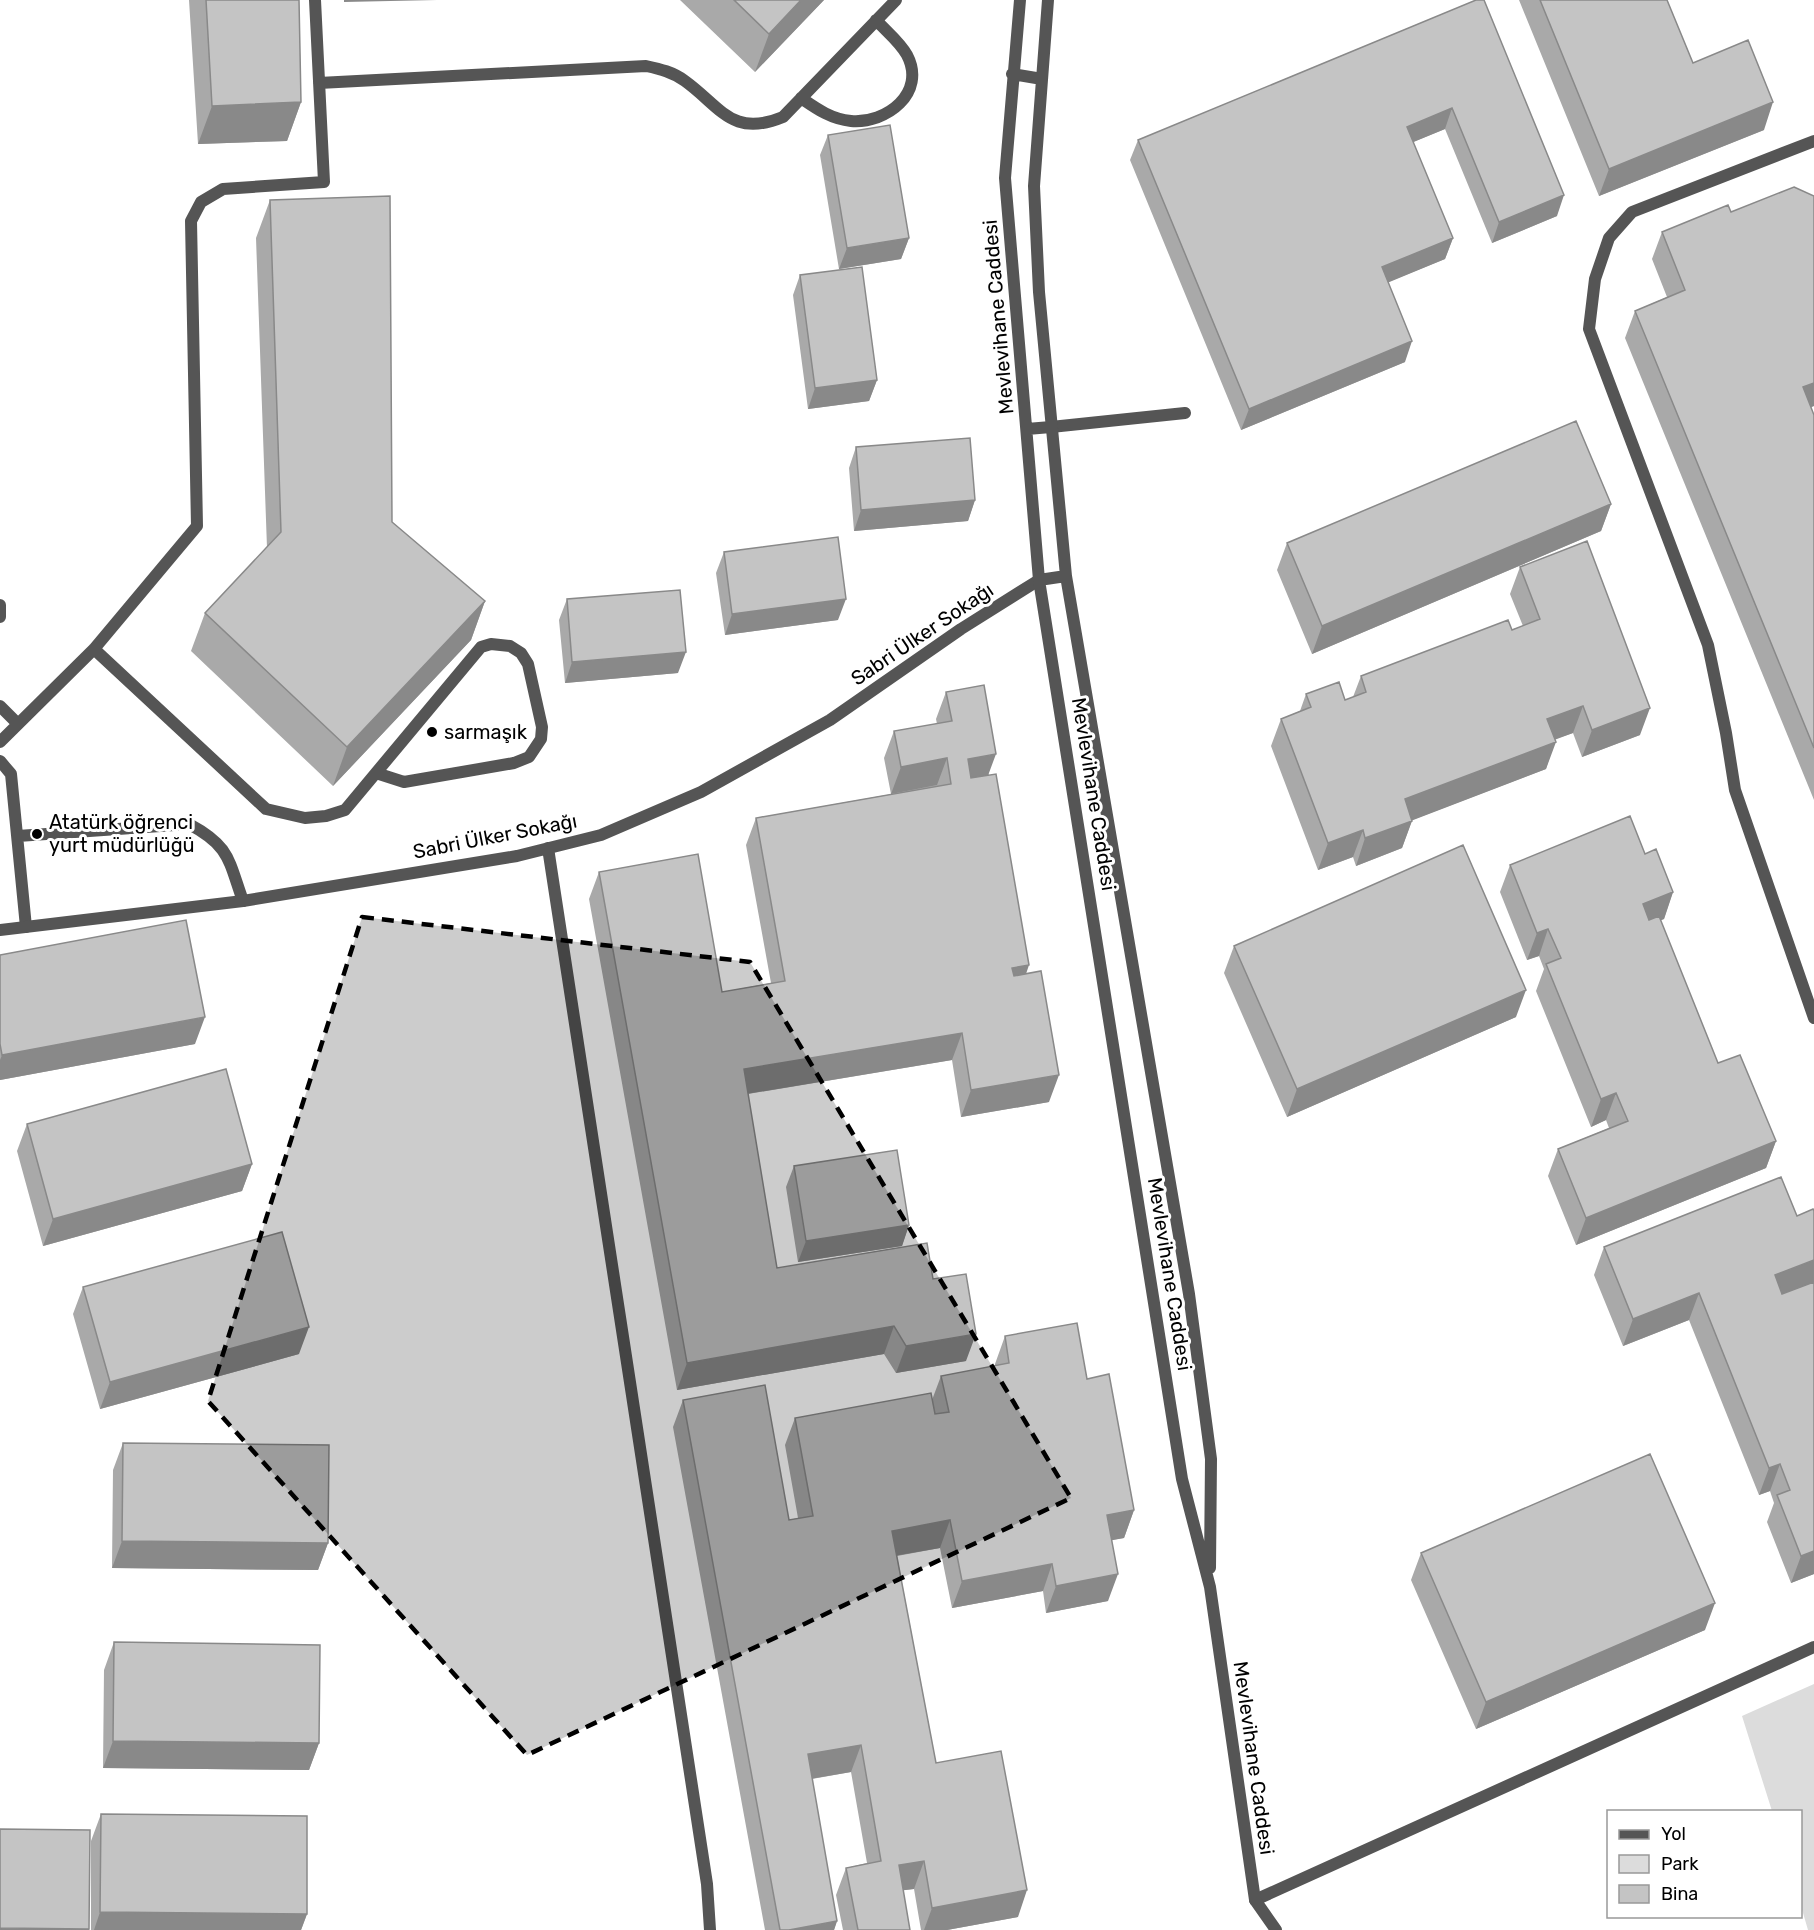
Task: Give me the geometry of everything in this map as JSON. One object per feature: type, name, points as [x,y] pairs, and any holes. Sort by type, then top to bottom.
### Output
[{"type":"street","points":[[0,742],[93,649],[197,526],[191,221],[195,211],[209,195],[223,189],[324,182],[315,0]]},
{"type":"street","points":[[319,82],[646,66],[676,75],[727,117],[758,124],[783,117],[896,0]]},
{"type":"street","name":"Mevlevihane Caddesi","points":[[1020,0],[1005,178],[1039,580],[1182,1479],[1210,1587],[1255,1899]]},
{"type":"street","name":"Mevlevihane Caddesi","points":[[1048,0],[1034,186],[1039,292],[1066,576],[1189,1293],[1211,1459],[1210,1587]]},
{"type":"street","points":[[801,98],[821,112],[852,121],[882,116],[902,102],[911,79],[911,66],[906,54],[876,20]]},
{"type":"street","points":[[1012,75],[1042,79]]},
{"type":"street","points":[[1814,141],[1632,212],[1609,238],[1595,279],[1589,329],[1707,645],[1726,733],[1735,790],[1814,1018]]},
{"type":"street","points":[[1027,429],[1185,413]]},
{"type":"street","points":[[1039,580],[1066,576]]},
{"type":"street","name":"Sabri Ülker Sokağı","points":[[0,930],[243,901],[517,856],[601,835],[701,792],[830,720],[961,629],[1039,580]]},
{"type":"street","points":[[0,605],[0,617]]},
{"type":"street","points":[[93,649],[267,809],[305,818],[326,816],[345,810],[481,647],[501,644],[521,653],[528,664],[542,727],[541,739],[530,757],[514,763],[404,783],[376,773]]},
{"type":"street","points":[[0,706],[18,724]]},
{"type":"street","points":[[0,761],[11,774],[26,927]]},
{"type":"street","points":[[18,836],[189,824],[212,836],[225,849],[243,901]]},
{"type":"street","points":[[548,848],[707,1884],[710,1930]]},
{"type":"street","points":[[1276,1930],[1255,1899],[1814,1647]]},
{"type":"highlighted area","points":[[362,917],[750,962],[1071,1498],[527,1755],[208,1401]]},
{"type":"green space","points":[[1814,1684],[1814,1930],[1808,1930],[1802,1909],[1802,1810],[1772,1810],[1742,1716]]},
{"type":"building","points":[[206,0],[299,0],[301,102],[212,106]]},
{"type":"building","points":[[734,0],[801,0],[769,34]]},
{"type":"building","points":[[1476,0],[1484,0],[1564,195],[1499,222],[1452,108],[1407,127],[1453,238],[1382,267],[1412,341],[1249,409],[1138,140]]},
{"type":"building","points":[[1540,0],[1667,0],[1693,63],[1748,40],[1773,102],[1609,169]]},
{"type":"building","points":[[890,125],[909,238],[847,248],[828,135]]},
{"type":"building","points":[[1794,187],[1814,196],[1814,383],[1803,387],[1814,415],[1814,748],[1635,311],[1685,290],[1662,232],[1728,205],[1731,212]]},
{"type":"building","points":[[390,196],[392,522],[485,601],[347,747],[205,613],[281,532],[270,200]]},
{"type":"building","points":[[862,267],[877,380],[815,388],[800,275]]},
{"type":"building","points":[[1576,421],[1611,504],[1322,626],[1287,543]]},
{"type":"building","points":[[970,438],[975,500],[861,510],[856,447]]},
{"type":"building","points":[[838,537],[846,599],[732,614],[724,552]]},
{"type":"building","points":[[1587,541],[1650,708],[1592,730],[1583,706],[1547,719],[1556,742],[1405,799],[1412,821],[1365,838],[1363,830],[1328,843],[1281,719],[1311,707],[1306,694],[1339,682],[1345,700],[1366,692],[1361,676],[1508,620],[1512,630],[1540,619],[1520,567]]},
{"type":"building","points":[[680,590],[686,652],[572,662],[567,599]]},
{"type":"building","points":[[984,685],[996,754],[968,759],[971,778],[996,774],[1029,965],[1012,968],[1014,976],[1041,971],[1059,1075],[971,1090],[962,1033],[744,1069],[777,1268],[927,1243],[933,1279],[966,1274],[976,1334],[906,1346],[894,1326],[687,1363],[599,872],[698,854],[722,992],[785,981],[756,818],[951,784],[947,758],[901,767],[894,731],[952,721],[946,692]]},
{"type":"building","points":[[1630,816],[1645,854],[1656,849],[1673,892],[1643,904],[1649,920],[1659,916],[1718,1063],[1740,1055],[1776,1141],[1586,1218],[1558,1149],[1628,1121],[1616,1093],[1601,1099],[1546,964],[1561,958],[1548,929],[1537,933],[1510,865]]},
{"type":"building","points":[[1463,845],[1526,990],[1297,1089],[1234,946]]},
{"type":"building","points":[[186,920],[205,1017],[2,1055],[0,955]]},
{"type":"building","points":[[226,1069],[252,1164],[53,1219],[27,1124]]},
{"type":"building","points":[[897,1150],[909,1225],[806,1241],[794,1166]]},
{"type":"building","points":[[1781,1177],[1797,1216],[1813,1209],[1814,1211],[1814,1260],[1775,1275],[1782,1294],[1814,1282],[1814,1551],[1801,1556],[1777,1495],[1790,1490],[1780,1464],[1769,1468],[1699,1293],[1633,1319],[1604,1247]]},
{"type":"building","points":[[282,1232],[309,1327],[110,1382],[83,1287]]},
{"type":"building","points":[[1077,1323],[1087,1379],[1109,1374],[1134,1510],[1107,1515],[1118,1574],[1056,1586],[1052,1564],[962,1581],[950,1520],[892,1531],[936,1763],[1001,1751],[1027,1890],[932,1908],[924,1861],[899,1865],[910,1930],[858,1930],[846,1868],[881,1861],[861,1745],[808,1754],[837,1921],[780,1930],[683,1400],[765,1385],[789,1520],[813,1516],[795,1418],[931,1393],[935,1414],[949,1412],[941,1376],[1009,1363],[1005,1336]]},
{"type":"building","points":[[123,1443],[329,1445],[328,1543],[122,1541]]},
{"type":"building","points":[[1650,1454],[1715,1603],[1486,1702],[1421,1553]]},
{"type":"building","points":[[114,1642],[320,1645],[319,1743],[113,1741]]},
{"type":"building","points":[[101,1814],[307,1816],[307,1914],[100,1912]]},
{"type":"building","points":[[0,1829],[90,1830],[89,1929],[0,1928]]},
{"type":"place","name":"sarmaşık","points":[[432,732]]},
{"type":"place","name":"Atatürk öğrenci yurt müdürlüğü","points":[[37,834]]}]
